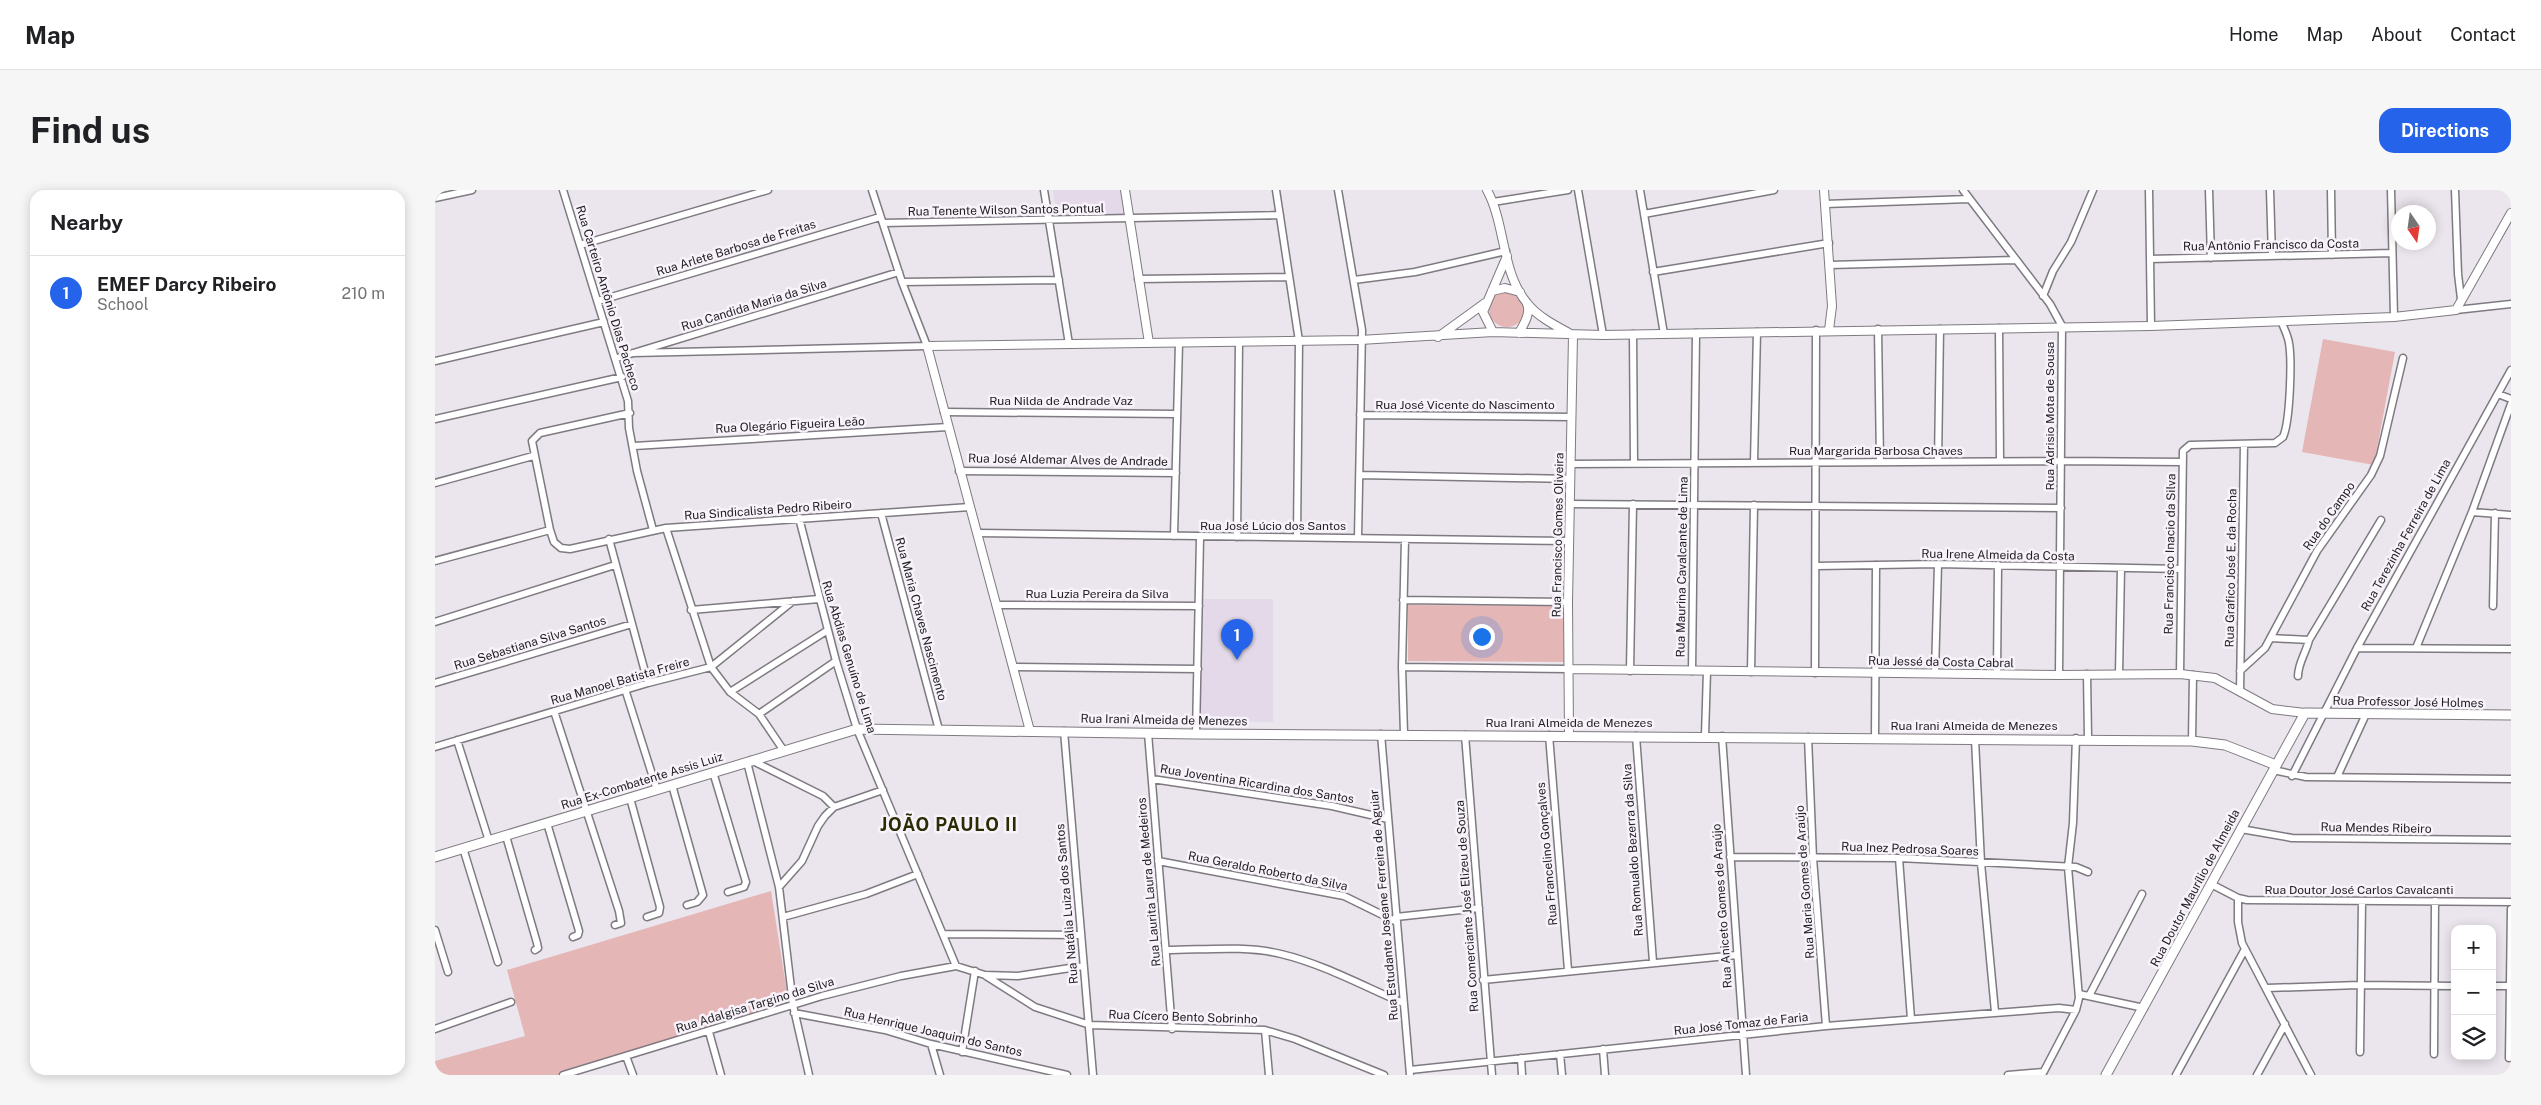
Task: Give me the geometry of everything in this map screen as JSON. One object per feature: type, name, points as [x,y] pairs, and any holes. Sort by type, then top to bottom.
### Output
[{"type":"main road","name":"Rua Professor José Holmes","points":[[2305,713],[2511,716]]},
{"type":"main road","name":"Rua Doutor Maurílio de Almeida","points":[[2106,1075],[2305,713]]},
{"type":"main road","name":"Rua Irani Almeida de Menezes","points":[[857,729],[1196,734],[2192,740],[2225,744],[2275,767]]},
{"type":"main road","name":"Rua Ex-Combatente Assis Luiz","points":[[435,857],[857,729]]},
{"type":"street","points":[[435,198],[472,190]]},
{"type":"street","points":[[580,246],[768,190]]},
{"type":"street","points":[[872,190],[902,282],[927,346],[1030,731]]},
{"type":"street","points":[[1044,190],[1069,344]]},
{"type":"street","points":[[1125,190],[1149,343]]},
{"type":"street","points":[[1276,190],[1299,341],[1297,537]]},
{"type":"street","points":[[1339,190],[1361,322],[1358,538]]},
{"type":"street","points":[[1487,190],[1493,202],[1507,254],[1520,292],[1529,308],[1526,320],[1519,333]]},
{"type":"street","points":[[1493,202],[1568,190]]},
{"type":"street","points":[[1577,190],[1603,335]]},
{"type":"street","points":[[1640,190],[1664,334]]},
{"type":"street","points":[[1644,214],[1774,190]]},
{"type":"street","points":[[1824,190],[1832,306],[1829,330]]},
{"type":"street","name":"Rua Adrisio Mota de Sousa","points":[[1963,190],[2043,296],[2062,326],[2059,675]]},
{"type":"street","points":[[2043,296],[2053,271],[2071,242],[2093,190]]},
{"type":"street","points":[[2149,190],[2151,326]]},
{"type":"street","points":[[2209,190],[2211,258]]},
{"type":"street","points":[[2270,190],[2272,256]]},
{"type":"street","points":[[2331,190],[2333,255]]},
{"type":"street","points":[[2391,190],[2394,318]]},
{"type":"street","points":[[2455,190],[2458,274],[2461,299]]},
{"type":"street","name":"Rua Carteiro Antônio Dias Pacheco","points":[[566,191],[580,246],[617,358],[630,413],[629,428],[634,446],[637,471],[653,530]]},
{"type":"street","points":[[1825,204],[1969,199]]},
{"type":"street","points":[[2455,310],[2511,213]]},
{"type":"street","name":"Rua Tenente Wilson Santos Pontual","points":[[881,220],[1130,219],[1280,215]]},
{"type":"street","name":"Rua Arlete Barbosa de Freitas","points":[[598,301],[881,220]]},
{"type":"street","points":[[1653,272],[1829,243]]},
{"type":"street","name":"Rua Antônio Francisco da Costa","points":[[2151,259],[2392,253]]},
{"type":"street","points":[[1354,280],[1415,272],[1507,254]]},
{"type":"street","points":[[1493,332],[1485,321],[1483,312],[1507,254]]},
{"type":"street","points":[[1830,265],[2015,260]]},
{"type":"street","name":"Rua Candida Maria da Silva","points":[[617,358],[899,272]]},
{"type":"street","points":[[1138,279],[1289,277]]},
{"type":"street","points":[[902,282],[1059,280]]},
{"type":"street","points":[[1492,291],[1505,288],[1520,292]]},
{"type":"street","points":[[1436,338],[1485,304]]},
{"type":"street","points":[[1527,304],[1549,322],[1573,335]]},
{"type":"street","points":[[633,353],[927,346],[1360,340],[1436,338],[1493,332],[1603,335],[1816,330],[2151,326],[2394,318],[2511,304]]},
{"type":"street","points":[[2244,444],[2275,443],[2286,432],[2291,356],[2289,341],[2281,321]]},
{"type":"street","points":[[435,362],[604,322]]},
{"type":"street","points":[[1999,328],[2000,461]]},
{"type":"street","points":[[1878,329],[1880,462]]},
{"type":"street","points":[[1938,462],[1939,329]]},
{"type":"street","points":[[1815,673],[1816,330]]},
{"type":"street","points":[[1755,462],[1757,332]]},
{"type":"street","name":"Rua Maurina Cavalcante de Lima","points":[[1692,671],[1696,333]]},
{"type":"street","points":[[1633,334],[1634,463]]},
{"type":"street","name":"Rua Francisco Gomes Oliveira","points":[[1569,736],[1568,602],[1573,335]]},
{"type":"street","points":[[1237,537],[1239,342]]},
{"type":"street","points":[[1174,536],[1179,343]]},
{"type":"street","name":"Rua do Campo","points":[[2240,671],[2265,648],[2317,550],[2371,475],[2380,456],[2403,358]]},
{"type":"street","name":"Rua Terezinha Ferreira de Lima","points":[[2293,776],[2357,648],[2511,370]]},
{"type":"street","points":[[435,419],[621,378]]},
{"type":"street","points":[[2498,394],[2511,399]]},
{"type":"street","points":[[2416,648],[2472,512],[2511,404]]},
{"type":"street","name":"Rua Nilda de Andrade Vaz","points":[[945,412],[1177,414]]},
{"type":"street","points":[[435,561],[550,530],[533,456],[532,441],[540,433],[630,413]]},
{"type":"street","name":"Rua José Vicente do Nascimento","points":[[1360,415],[1571,416]]},
{"type":"street","name":"Rua Olegário Figueira Leão","points":[[634,446],[948,427]]},
{"type":"street","name":"Rua Francisco Inacio da Silva","points":[[2180,674],[2182,462],[2186,448],[2198,444],[2244,444]]},
{"type":"street","name":"Rua Grafico José E. da Rocha","points":[[2240,692],[2244,444]]},
{"type":"street","points":[[435,483],[533,456]]},
{"type":"street","name":"Rua Margarida Barbosa Chaves","points":[[1570,464],[2000,461],[2182,462]]},
{"type":"street","name":"Rua José Aldemar Alves de Andrade","points":[[959,470],[1176,473]]},
{"type":"street","points":[[1360,475],[1570,479]]},
{"type":"street","points":[[1570,504],[2061,508]]},
{"type":"street","points":[[1630,671],[1633,504]]},
{"type":"street","points":[[1751,672],[1754,505]]},
{"type":"street","name":"Rua Sindicalista Pedro Ribeiro","points":[[550,530],[557,546],[570,549],[666,528],[970,507]]},
{"type":"street","points":[[2472,512],[2511,515]]},
{"type":"street","name":"Rua Maria Chaves Nascimento","points":[[881,513],[939,730]]},
{"type":"street","points":[[2493,606],[2495,514]]},
{"type":"street","name":"Rua Abdias Genuíno de Lima","points":[[799,518],[836,661],[857,729],[956,966]]},
{"type":"street","points":[[2298,676],[2298,666],[2306,656],[2309,640],[2381,520]]},
{"type":"street","points":[[666,528],[711,667],[730,692],[759,714],[784,751]]},
{"type":"street","name":"Rua José Lúcio dos Santos","points":[[977,533],[1200,538],[1297,537],[1569,541]]},
{"type":"street","points":[[1196,734],[1200,538]]},
{"type":"street","points":[[1404,734],[1402,667],[1405,538]]},
{"type":"street","points":[[609,539],[648,682]]},
{"type":"street","points":[[1935,673],[1938,564]]},
{"type":"street","name":"Rua Irene Almeida da Costa","points":[[1816,566],[1938,564],[2181,569]]},
{"type":"street","points":[[435,622],[615,565]]},
{"type":"street","points":[[1875,738],[1877,673],[1876,565]]},
{"type":"street","points":[[1997,674],[1998,565]]},
{"type":"street","points":[[2119,674],[2121,568]]},
{"type":"street","points":[[691,610],[819,599]]},
{"type":"street","points":[[1403,600],[1568,602]]},
{"type":"street","name":"Rua Manoel Batista Freire","points":[[435,747],[648,682],[711,667],[793,601]]},
{"type":"street","name":"Rua Luzia Pereira da Silva","points":[[995,604],[1199,606]]},
{"type":"street","name":"Rua Sebastiana Silva Santos","points":[[435,682],[632,624]]},
{"type":"street","points":[[730,692],[828,630]]},
{"type":"street","points":[[2271,638],[2309,640]]},
{"type":"street","points":[[2357,648],[2511,649]]},
{"type":"street","points":[[759,714],[836,661]]},
{"type":"street","points":[[1013,667],[1197,669]]},
{"type":"street","points":[[1402,667],[1568,669]]},
{"type":"street","name":"Rua Jessé da Costa Cabral","points":[[1568,669],[2059,675],[2193,674],[2215,678],[2272,709],[2305,713]]},
{"type":"street","points":[[1705,736],[1707,671]]},
{"type":"street","points":[[2087,674],[2088,738]]},
{"type":"street","points":[[2192,740],[2193,674]]},
{"type":"street","points":[[625,689],[657,790]]},
{"type":"street","points":[[554,711],[621,919],[620,924],[615,926]]},
{"type":"street","points":[[2337,778],[2366,714]]},
{"type":"street","name":"Rua Natália Luiza dos Santos","points":[[1064,731],[1093,1075]]},
{"type":"street","name":"Rua Laurita Laura de Medeiros","points":[[1148,733],[1172,1029]]},
{"type":"street","name":"Rua Estudante Joseane Ferreira de Aguiar","points":[[1381,734],[1410,1072]]},
{"type":"street","name":"Rua Comerciante José Elizeu de Souza","points":[[1465,735],[1492,1075]]},
{"type":"street","name":"Rua Francelino Gonçalves","points":[[1549,735],[1568,970]]},
{"type":"street","name":"Rua Romualdo Bezerra da Silva","points":[[1636,736],[1653,962]]},
{"type":"street","name":"Rua Aniceto Gomes de Araújo","points":[[1722,736],[1746,1075]]},
{"type":"street","name":"Rua Maria Gomes de Araújo","points":[[1808,737],[1813,858],[1826,1026]]},
{"type":"street","points":[[2008,1075],[2042,1073],[2076,1010],[2079,994],[2067,867],[2073,823],[2076,738]]},
{"type":"street","points":[[1975,739],[1981,863],[1995,1012]]},
{"type":"street","points":[[457,740],[489,841]]},
{"type":"street","points":[[749,761],[823,796],[834,807]]},
{"type":"street","points":[[749,761],[779,887],[794,1013],[809,1075]]},
{"type":"street","points":[[2275,767],[2293,776],[2511,779]]},
{"type":"street","points":[[713,772],[746,882],[744,887],[728,892]]},
{"type":"street","name":"Rua Joventina Ricardina dos Santos","points":[[1152,779],[1324,805],[1388,819]]},
{"type":"street","points":[[672,785],[703,895],[697,902],[687,905]]},
{"type":"street","points":[[779,887],[802,861],[818,826],[834,807],[883,790]]},
{"type":"street","points":[[629,798],[660,907],[659,913],[647,917]]},
{"type":"street","points":[[547,823],[579,931],[578,935],[573,937]]},
{"type":"street","name":"Rua Mendes Ribeiro","points":[[2241,828],[2292,838],[2511,840]]},
{"type":"street","points":[[505,836],[538,945],[535,950]]},
{"type":"street","points":[[463,848],[498,962]]},
{"type":"street","name":"Rua Inez Pedrosa Soares","points":[[1730,857],[1899,858],[2067,867],[2082,869],[2088,872]]},
{"type":"street","points":[[1899,858],[1911,1019]]},
{"type":"street","name":"Rua Geraldo Roberto da Silva","points":[[1158,862],[1344,896],[1397,920]]},
{"type":"street","points":[[783,917],[866,894],[918,874]]},
{"type":"street","name":"Rua Doutor José Carlos Cavalcanti","points":[[2211,884],[2238,898],[2511,902]]},
{"type":"street","points":[[2089,996],[2142,894]]},
{"type":"street","points":[[2238,898],[2238,922],[2245,949],[2311,1075]]},
{"type":"street","points":[[2360,1052],[2359,985],[2362,901]]},
{"type":"street","points":[[2434,1054],[2435,901]]},
{"type":"street","points":[[1397,920],[1479,908]]},
{"type":"street","points":[[2509,1058],[2511,909]]},
{"type":"street","points":[[435,930],[448,972]]},
{"type":"street","points":[[943,934],[1081,935]]},
{"type":"street","points":[[2176,1075],[2245,949]]},
{"type":"street","points":[[1166,950],[1256,950],[1281,954],[1310,963],[1403,1004]]},
{"type":"street","points":[[1483,980],[1568,970],[1737,955]]},
{"type":"street","points":[[956,966],[985,975],[1018,976],[1083,966]]},
{"type":"street","name":"Rua Adalgisa Targino da Silva","points":[[563,1075],[854,987],[956,966]]},
{"type":"street","points":[[962,1052],[975,971]]},
{"type":"street","name":"Rua Cícero Bento Sobrinho","points":[[985,975],[1035,1007],[1090,1025],[1172,1029],[1265,1030],[1295,1039],[1384,1075]]},
{"type":"street","points":[[2267,988],[2359,985],[2451,986]]},
{"type":"street","points":[[2496,986],[2510,986]]},
{"type":"street","points":[[2079,994],[2144,1008]]},
{"type":"street","points":[[435,1029],[511,1002]]},
{"type":"street","name":"Rua José Tomaz de Faria","points":[[1410,1072],[1490,1061],[1826,1026],[2066,1007],[2076,1010]]},
{"type":"street","name":"Rua Henrique Joaquim do Santos","points":[[794,1013],[885,1030],[962,1052],[1067,1075]]},
{"type":"street","points":[[2257,1075],[2285,1024]]},
{"type":"street","points":[[1265,1030],[1269,1075]]},
{"type":"street","points":[[709,1032],[721,1075]]},
{"type":"street","points":[[931,1044],[940,1075]]},
{"type":"street","points":[[1603,1050],[1605,1075]]},
{"type":"street","points":[[1559,1054],[1562,1075]]},
{"type":"street","points":[[626,1056],[633,1075]]},
{"type":"street","points":[[1521,1058],[1523,1075]]},
{"type":"shaded area","points":[[1053,190],[1122,190],[1125,216],[1057,217]]},
{"type":"shaded area","points":[[1507,291],[1514,292],[1520,296],[1524,302],[1524,316],[1520,322],[1514,326],[1507,327],[1500,326],[1494,322],[1490,316],[1489,309],[1490,302],[1494,296],[1500,292]]},
{"type":"shaded area","points":[[2323,339],[2395,352],[2374,465],[2302,452]]},
{"type":"shaded area","points":[[1201,599],[1273,599],[1273,722],[1201,721]]},
{"type":"shaded area","points":[[1408,605],[1565,606],[1564,662],[1408,661]]},
{"type":"shaded area","points":[[771,891],[789,1005],[558,1075],[435,1075],[435,1061],[525,1036],[507,970]]},
{"type":"place","name":"EMEF Darcy Ribeiro","points":[[1237,660]]},
{"type":"district","name":"JOÃO PAULO II","points":[[949,824]]}]
